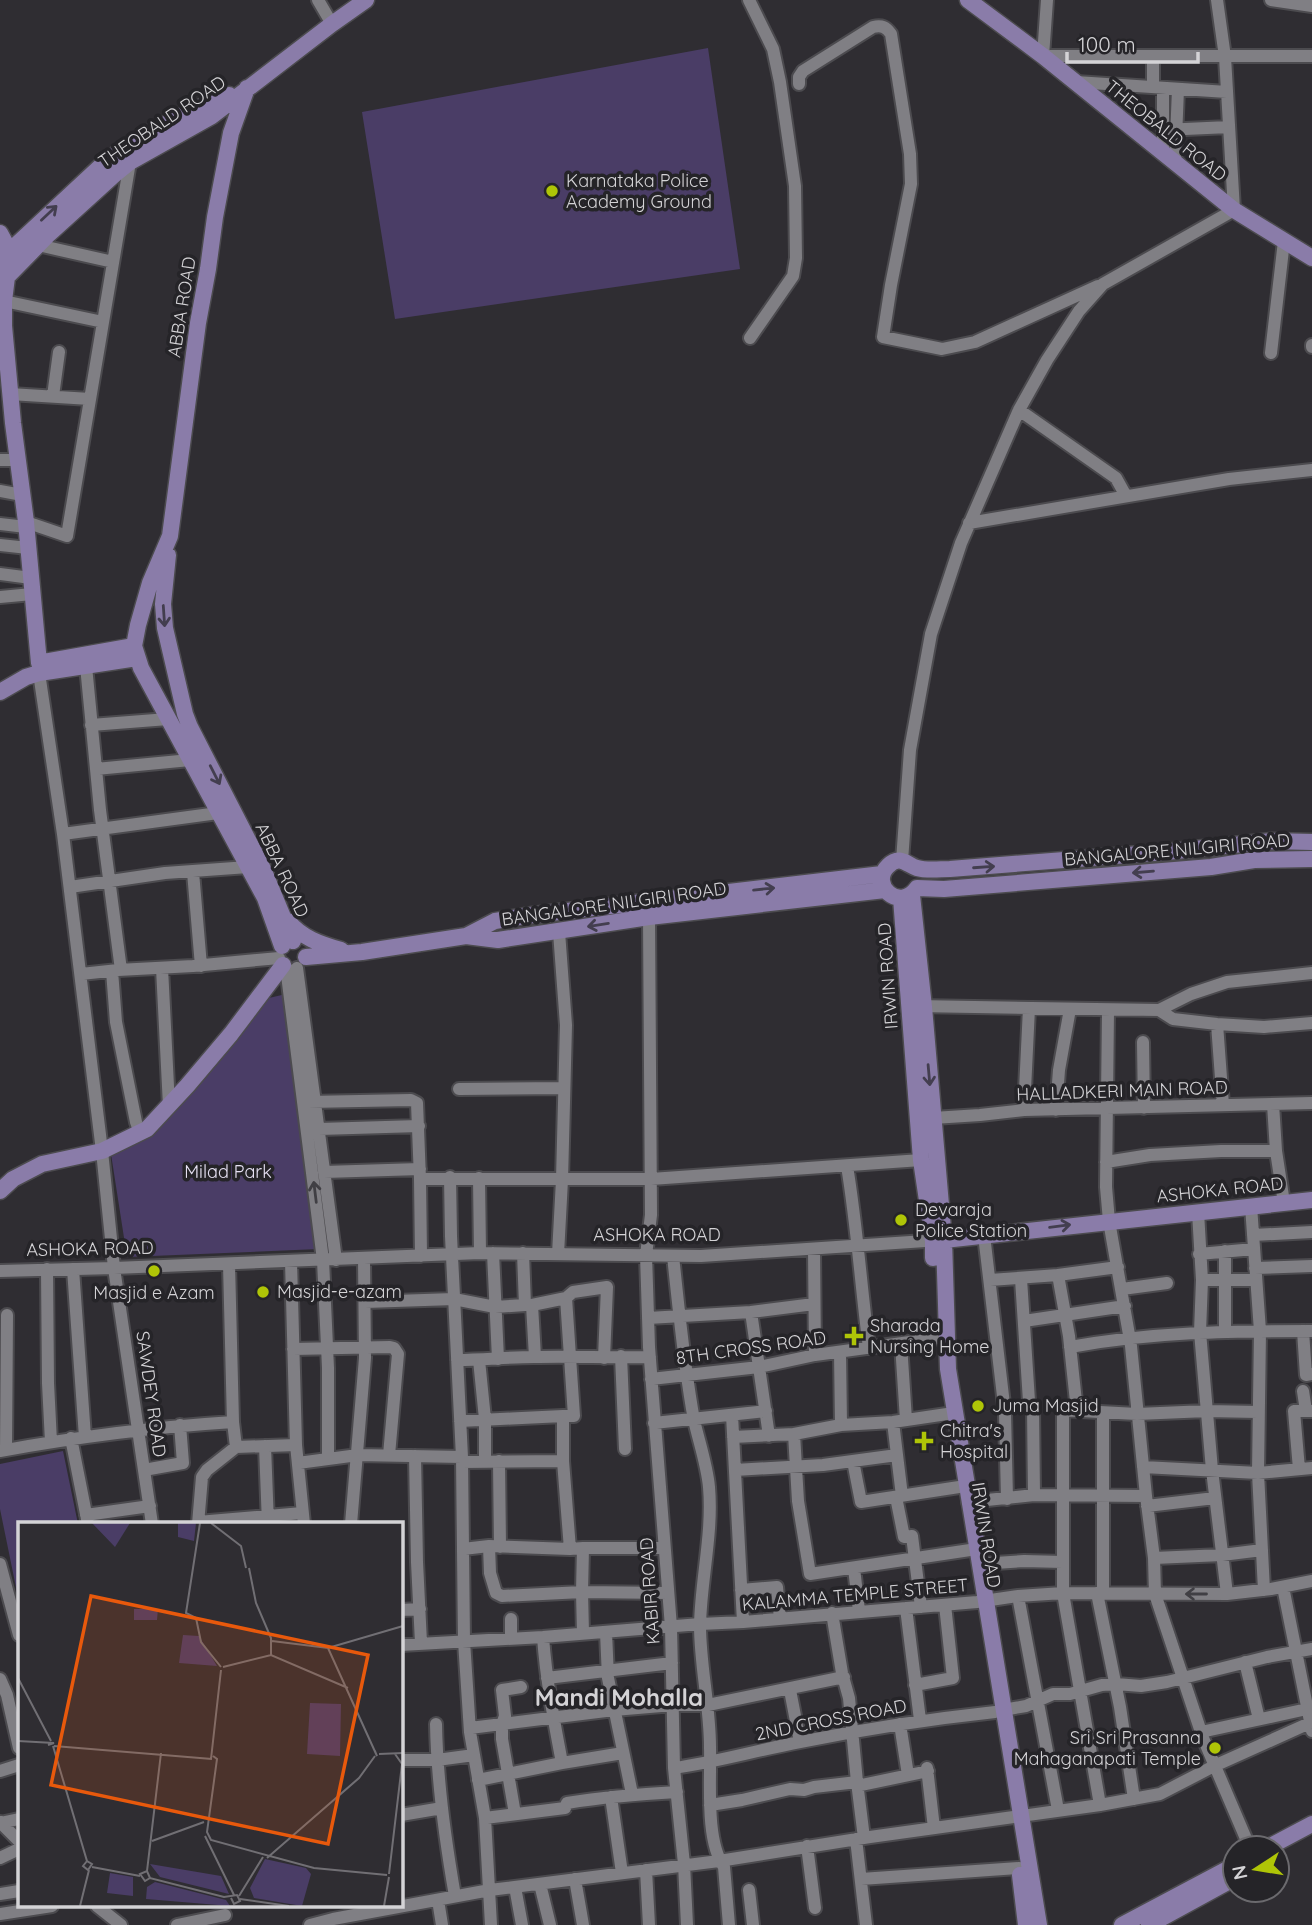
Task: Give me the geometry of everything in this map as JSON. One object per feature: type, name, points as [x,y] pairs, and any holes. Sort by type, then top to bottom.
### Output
[{"type":"main road","name":"THEOBALD ROAD","points":[[6,267],[38,245],[130,162],[212,116],[366,0]]},
{"type":"main road","name":"THEOBALD ROAD","points":[[968,0],[984,6],[1234,210],[1312,258]]},
{"type":"main road","name":"THEOBALD ROAD","points":[[6,267],[47,215],[122,149],[184,115],[247,88]]},
{"type":"main road","name":"ABBA ROAD","points":[[247,88],[230,133],[198,323],[170,536],[164,593],[165,628],[185,714],[264,871],[279,907],[290,958]]},
{"type":"main road","points":[[0,233],[6,267],[2,328],[10,394],[6,424],[18,460],[39,668]]},
{"type":"main road","name":"ABBA ROAD","points":[[136,652],[138,625],[150,583],[170,536]]},
{"type":"main road","points":[[0,680],[20,669],[86,666],[136,652]]},
{"type":"main road","points":[[0,692],[39,668],[136,652]]},
{"type":"main road","points":[[0,1191],[13,1180],[42,1164],[102,1151],[147,1129],[231,1034],[290,958],[267,904],[154,692],[136,652]]},
{"type":"main road","points":[[154,692],[185,714]]},
{"type":"main road","points":[[909,864],[950,869],[1272,841],[1312,842]]},
{"type":"main road","name":"BANGALORE NILGIRI ROAD","points":[[909,864],[894,862],[887,867],[883,882],[892,896],[944,889],[1211,867],[1254,860],[1312,859]]},
{"type":"main road","points":[[466,936],[495,921],[526,916],[883,882]]},
{"type":"main road","name":"BANGALORE NILGIRI ROAD","points":[[290,958],[351,953],[466,936],[498,940],[883,882]]},
{"type":"main road","name":"IRWIN ROAD","points":[[910,894],[921,1160],[939,1240],[934,1274],[940,1370],[959,1487],[975,1557]]},
{"type":"main road","points":[[279,907],[299,933],[315,942],[351,953]]},
{"type":"main road","name":"IRWIN ROAD","points":[[916,1006],[933,1118],[948,1369],[1016,1816],[1026,1925]]},
{"type":"main road","name":"ASHOKA ROAD","points":[[939,1240],[1312,1200]]},
{"type":"main road","points":[[1016,1816],[1039,1925]]},
{"type":"main road","points":[[1291,1835],[1312,1824]]},
{"type":"main road","points":[[1291,1847],[1312,1836]]},
{"type":"main road","points":[[1122,1925],[1221,1872]]},
{"type":"main road","points":[[1149,1925],[1221,1886]]},
{"type":"street","points":[[318,0],[332,24]]},
{"type":"street","points":[[749,0],[773,49],[780,82],[795,186],[796,258],[793,276],[750,338]]},
{"type":"street","points":[[1047,0],[1043,56],[1312,55]]},
{"type":"street","points":[[799,84],[803,71],[873,27],[887,28],[891,34],[910,154],[911,184],[883,337],[942,349],[975,342],[1103,284],[1234,210],[1225,57],[1217,0]]},
{"type":"street","points":[[1271,0],[1312,6]]},
{"type":"street","points":[[1153,56],[1169,158]]},
{"type":"street","points":[[1076,82],[1227,92]]},
{"type":"street","points":[[1169,158],[1177,129],[1178,89]]},
{"type":"street","points":[[1163,130],[1229,127]]},
{"type":"street","points":[[0,524],[26,525],[67,536],[130,162]]},
{"type":"street","points":[[1271,353],[1284,241]]},
{"type":"street","points":[[38,245],[113,262]]},
{"type":"street","points":[[909,864],[904,818],[910,750],[931,634],[961,543],[1019,410],[1079,311],[1103,284]]},
{"type":"street","points":[[4,301],[103,322]]},
{"type":"street","points":[[53,396],[59,352]]},
{"type":"street","points":[[10,394],[90,399]]},
{"type":"street","points":[[1019,410],[1116,478],[1126,496]]},
{"type":"street","points":[[0,460],[18,460]]},
{"type":"street","points":[[969,523],[1229,479],[1312,470]]},
{"type":"street","points":[[0,491],[22,495]]},
{"type":"street","points":[[0,545],[28,548]]},
{"type":"street","points":[[0,574],[32,586]]},
{"type":"street","points":[[0,597],[32,586]]},
{"type":"street","points":[[86,666],[109,881],[116,970],[116,1022],[140,1133]]},
{"type":"street","name":"SAWDEY ROAD","points":[[39,668],[81,974],[114,1269],[152,1522]]},
{"type":"street","points":[[91,725],[169,719]]},
{"type":"street","points":[[96,769],[190,760]]},
{"type":"street","points":[[63,834],[218,813]]},
{"type":"street","points":[[70,887],[165,873],[248,867]]},
{"type":"street","points":[[193,872],[201,966]]},
{"type":"street","name":"KABIR ROAD","points":[[649,917],[651,1215],[646,1255],[648,1318],[671,1627],[674,1768],[687,1925]]},
{"type":"street","points":[[558,1254],[566,1025],[559,932]]},
{"type":"street","points":[[81,974],[290,958],[330,1260]]},
{"type":"street","points":[[162,968],[169,1105]]},
{"type":"street","points":[[916,1006],[1159,1010],[1191,993],[1227,982],[1312,973]]},
{"type":"street","points":[[1024,1110],[1028,1008]]},
{"type":"street","points":[[1056,1110],[1059,1070],[1070,1009]]},
{"type":"street","points":[[1159,1010],[1173,1019],[1217,1024],[1264,1027],[1312,1023]]},
{"type":"street","points":[[1108,1011],[1106,1187],[1109,1221],[1130,1337],[1154,1559],[1155,1594],[1201,1732],[1244,1834]]},
{"type":"street","points":[[1217,1024],[1223,1105]]},
{"type":"street","points":[[1143,1042],[1144,1108]]},
{"type":"street","points":[[459,1089],[564,1088]]},
{"type":"street","points":[[309,1102],[411,1100],[417,1103],[421,1256]]},
{"type":"street","points":[[309,1102],[319,1129],[330,1260],[328,1459]]},
{"type":"street","name":"HALLADKERI MAIN ROAD","points":[[933,1118],[1024,1110],[1312,1103]]},
{"type":"street","points":[[1273,1104],[1276,1151],[1284,1203]]},
{"type":"street","points":[[319,1129],[419,1126]]},
{"type":"street","points":[[1106,1162],[1150,1155],[1276,1151]]},
{"type":"street","points":[[324,1172],[562,1180],[651,1179],[921,1160]]},
{"type":"street","points":[[847,1166],[859,1246],[869,1348]]},
{"type":"street","points":[[450,1177],[462,1459],[464,1641],[470,1728],[485,1818],[491,1925]]},
{"type":"street","points":[[479,1178],[486,1253],[495,1307],[498,1359]]},
{"type":"street","points":[[1251,1206],[1259,1331],[1258,1473],[1264,1590]]},
{"type":"street","points":[[1198,1212],[1202,1280],[1200,1332],[1212,1470],[1227,1594]]},
{"type":"street","points":[[1253,1236],[1312,1233]]},
{"type":"street","points":[[985,1235],[1005,1413],[1007,1499]]},
{"type":"street","name":"ASHOKA ROAD","points":[[0,1270],[114,1269],[486,1253],[673,1256],[939,1240]]},
{"type":"street","points":[[814,1249],[815,1355]]},
{"type":"street","points":[[1199,1254],[1254,1249]]},
{"type":"street","points":[[1225,1251],[1225,1331]]},
{"type":"street","points":[[523,1254],[535,1357]]},
{"type":"street","points":[[673,1256],[687,1376],[709,1486],[709,1526],[700,1623],[701,1652],[708,1705],[711,1825],[719,1861],[724,1867],[729,1925]]},
{"type":"street","points":[[351,1522],[365,1347],[364,1258]]},
{"type":"street","points":[[221,1522],[303,1518],[296,1446],[291,1261]]},
{"type":"street","points":[[229,1264],[236,1447]]},
{"type":"street","points":[[1202,1280],[1225,1280],[1312,1266]]},
{"type":"street","points":[[990,1280],[1118,1268]]},
{"type":"street","points":[[47,1269],[51,1442]]},
{"type":"street","points":[[73,1269],[85,1437]]},
{"type":"street","points":[[1058,1275],[1066,1315],[1077,1411]]},
{"type":"street","points":[[1021,1279],[1028,1401],[1029,1406],[1033,1407],[1034,1495]]},
{"type":"street","points":[[1122,1289],[1167,1283]]},
{"type":"street","points":[[365,1302],[454,1299],[495,1307],[528,1305],[566,1298],[573,1292],[607,1287],[604,1358]]},
{"type":"street","points":[[460,1421],[499,1417],[508,1420],[573,1416],[566,1298]]},
{"type":"street","points":[[648,1318],[751,1312],[814,1304]]},
{"type":"street","points":[[1024,1321],[1125,1306]]},
{"type":"street","points":[[751,1312],[769,1436]]},
{"type":"street","points":[[7,1315],[3,1450],[71,1438],[180,1425],[233,1422]]},
{"type":"street","points":[[1070,1348],[1130,1337],[1225,1331],[1307,1331],[1306,1375],[1312,1374]]},
{"type":"street","name":"8TH CROSS ROAD","points":[[651,1379],[759,1367],[815,1355],[939,1338]]},
{"type":"street","points":[[901,1344],[897,1455],[899,1496],[904,1537],[912,1536],[920,1607]]},
{"type":"street","points":[[293,1349],[394,1348],[398,1354],[388,1455]]},
{"type":"street","points":[[840,1352],[841,1425]]},
{"type":"street","points":[[621,1356],[625,1448]]},
{"type":"street","points":[[457,1360],[650,1357]]},
{"type":"street","points":[[479,1360],[485,1419],[485,1461]]},
{"type":"street","points":[[1143,1467],[1258,1473],[1306,1468],[1294,1412],[1309,1411],[1303,1391]]},
{"type":"street","points":[[1100,1805],[1063,1593],[1063,1410],[1137,1414],[1258,1412]]},
{"type":"street","points":[[654,1423],[766,1411]]},
{"type":"street","points":[[1103,1413],[1100,1592],[1134,1799]]},
{"type":"street","points":[[733,1437],[793,1434],[841,1425],[947,1414]]},
{"type":"street","points":[[732,1415],[743,1622]]},
{"type":"street","points":[[563,1416],[563,1461],[577,1548],[583,1633]]},
{"type":"street","points":[[144,1470],[183,1463],[180,1425]]},
{"type":"street","points":[[793,1434],[798,1501],[810,1574],[915,1559],[975,1557],[1063,1562]]},
{"type":"street","points":[[71,1438],[87,1520],[150,1506]]},
{"type":"street","points":[[265,1446],[267,1520]]},
{"type":"street","points":[[198,1522],[202,1477],[236,1447],[296,1446]]},
{"type":"street","points":[[298,1463],[358,1455],[485,1461],[563,1461]]},
{"type":"street","points":[[735,1470],[795,1467],[897,1455]]},
{"type":"street","points":[[415,1456],[421,1643]]},
{"type":"street","points":[[499,1461],[490,1573],[496,1593],[668,1593]]},
{"type":"street","points":[[853,1461],[861,1502],[959,1487]]},
{"type":"street","points":[[968,1502],[1063,1494],[1146,1501],[1215,1498]]},
{"type":"street","points":[[463,1549],[664,1548]]},
{"type":"street","points":[[1154,1559],[1262,1550]]},
{"type":"street","points":[[0,1564],[4,1600],[18,1633]]},
{"type":"street","points":[[854,1568],[859,1611]]},
{"type":"street","name":"KALAMMA TEMPLE STREET","points":[[402,1645],[743,1622],[1063,1593],[1227,1594],[1312,1581]]},
{"type":"street","points":[[741,1590],[777,1587],[780,1619]]},
{"type":"street","points":[[402,1905],[490,1890],[719,1861],[1160,1794],[1214,1766],[1311,1726],[1283,1587]]},
{"type":"street","points":[[1018,1596],[1058,1810]]},
{"type":"street","points":[[915,1685],[953,1678],[945,1605]]},
{"type":"street","points":[[906,1608],[920,1720]]},
{"type":"street","points":[[402,1610],[420,1609]]},
{"type":"street","points":[[832,1613],[849,1698],[866,1925]]},
{"type":"street","points":[[511,1619],[511,1638]]},
{"type":"street","points":[[606,1632],[607,1670],[632,1794]]},
{"type":"street","points":[[543,1637],[547,1678],[562,1763]]},
{"type":"street","name":"2ND CROSS ROAD","points":[[674,1768],[920,1720],[1026,1706],[1053,1694],[1070,1694],[1102,1685],[1142,1686],[1312,1649]]},
{"type":"street","points":[[1245,1662],[1259,1719]]},
{"type":"street","points":[[547,1678],[672,1663]]},
{"type":"street","points":[[470,1728],[614,1710],[708,1705],[844,1678]]},
{"type":"street","points":[[0,1679],[9,1695],[18,1743]]},
{"type":"street","points":[[515,1814],[502,1739],[505,1716],[502,1690],[521,1687]]},
{"type":"street","points":[[790,1690],[800,1742]]},
{"type":"street","points":[[1201,1732],[1307,1709]]},
{"type":"street","points":[[436,1724],[445,1839],[455,1896]]},
{"type":"street","points":[[900,1724],[908,1775]]},
{"type":"street","points":[[478,1780],[623,1753]]},
{"type":"street","points":[[402,1760],[437,1760],[474,1755]]},
{"type":"street","points":[[0,1771],[18,1765]]},
{"type":"street","points":[[710,1805],[790,1789],[857,1784],[927,1770],[934,1828]]},
{"type":"street","points":[[485,1818],[565,1808],[567,1803],[632,1794],[677,1792]]},
{"type":"street","points":[[611,1797],[622,1873]]},
{"type":"street","points":[[402,1815],[442,1808]]},
{"type":"street","points":[[1,1822],[18,1840]]},
{"type":"street","points":[[807,1846],[815,1908]]},
{"type":"street","points":[[0,1858],[18,1849]]},
{"type":"street","points":[[861,1879],[1019,1868]]},
{"type":"street","points":[[646,1870],[649,1925]]},
{"type":"street","points":[[575,1879],[583,1925]]},
{"type":"street","points":[[540,1884],[550,1925]]},
{"type":"street","points":[[515,1887],[522,1925]]},
{"type":"street","points":[[749,1890],[753,1925]]},
{"type":"street","points":[[0,1894],[18,1891]]},
{"type":"street","points":[[438,1900],[442,1925]]},
{"type":"street","points":[[0,1914],[39,1908]]},
{"type":"street","points":[[103,1908],[121,1925]]},
{"type":"street","points":[[310,1925],[375,1908]]},
{"type":"street","points":[[177,1925],[225,1915]]},
{"type":"green space","name":"Karnataka Police Academy Ground","points":[[708,48],[740,269],[395,319],[362,112]]},
{"type":"green space","name":"Milad Park","points":[[286,994],[319,1249],[127,1257],[111,1154],[156,1132],[269,998]]},
{"type":"green space","points":[[63,1451],[78,1522],[18,1522],[18,1597],[0,1509],[0,1464]]},
{"type":"place","name":"Karnataka Police Academy Ground","points":[[552,191]]},
{"type":"place","name":"Devaraja Police Station","points":[[901,1220]]},
{"type":"place","name":"Masjid e Azam","points":[[154,1271]]},
{"type":"place","name":"Masjid-e-azam","points":[[263,1292]]},
{"type":"place","name":"Sharada Nursing Home","points":[[854,1336]]},
{"type":"place","name":"Juma Masjid","points":[[978,1406]]},
{"type":"place","name":"Chitra's Hospital","points":[[924,1441]]},
{"type":"place","name":"Sri Sri Prasanna Mahaganapati Temple","points":[[1215,1748]]},
{"type":"district","name":"Mandi Mohalla","points":[[619,1698]]}]
